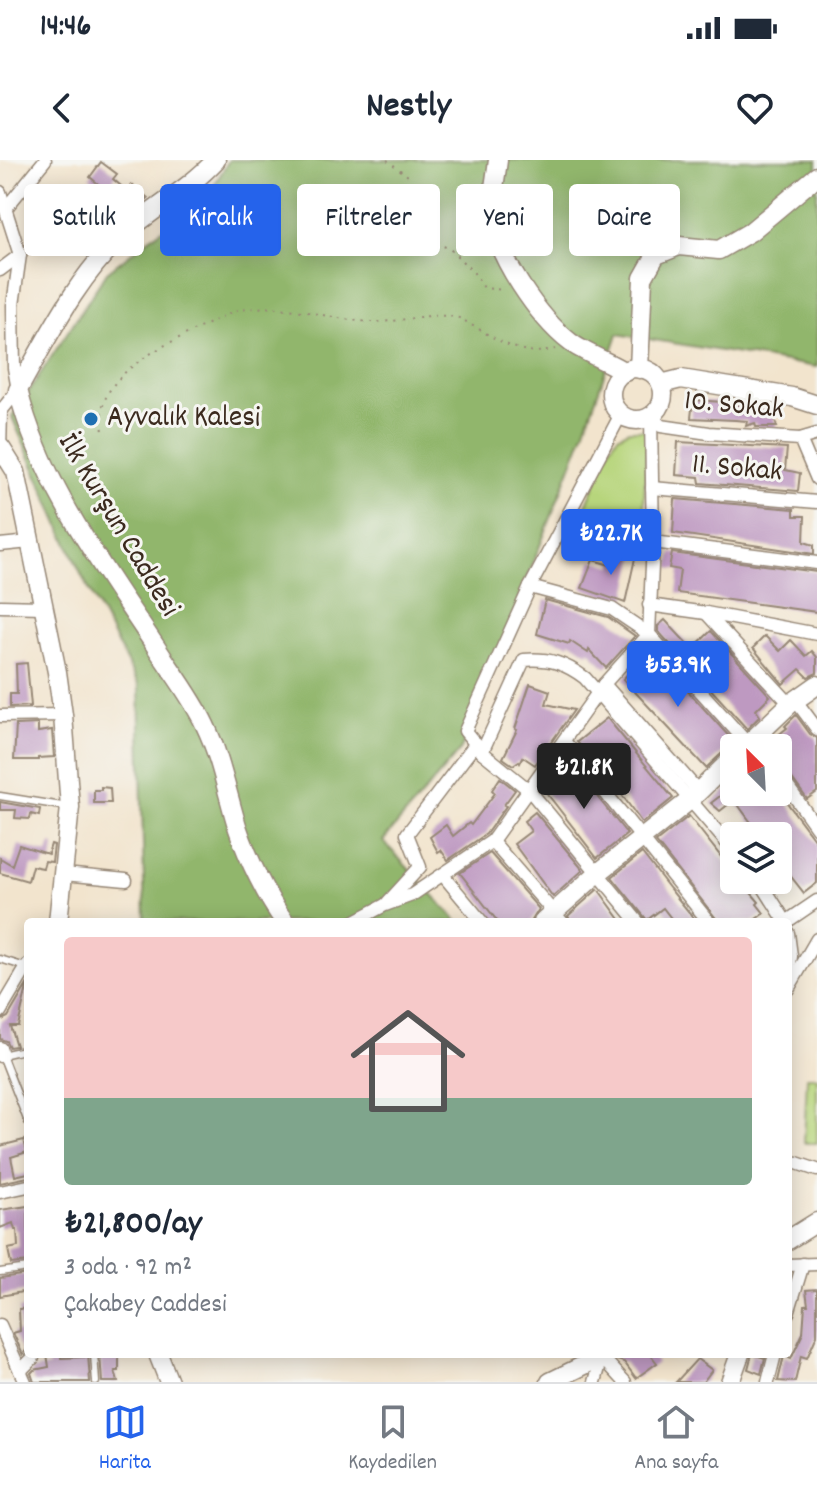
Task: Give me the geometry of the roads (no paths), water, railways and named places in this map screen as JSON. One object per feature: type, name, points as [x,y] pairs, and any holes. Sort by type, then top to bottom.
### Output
[{"type":"street","points":[[6,208],[45,160]]},
{"type":"street","points":[[58,918],[70,807],[63,715],[16,472],[0,450],[1,411],[18,390],[91,269],[126,233],[201,176],[216,160]]},
{"type":"street","points":[[498,160],[492,216],[500,245],[526,292],[572,344],[632,370],[652,373],[661,384],[660,406],[651,416],[635,420],[615,408],[611,392],[614,384],[632,370],[643,278],[656,255],[679,246],[719,250],[750,232],[817,176]]},
{"type":"street","points":[[0,192],[20,255],[13,305],[14,368],[18,390]]},
{"type":"street","points":[[0,270],[20,255]]},
{"type":"street","points":[[661,384],[681,379],[792,397],[817,405]]},
{"type":"street","name":"İlk Kurşun Caddesi","points":[[18,390],[28,429],[50,479],[86,542],[205,724],[222,770],[239,832],[282,918]]},
{"type":"street","points":[[621,414],[530,587],[465,731],[479,748],[530,791],[635,918]]},
{"type":"street","points":[[361,918],[412,895],[492,841],[600,689],[649,634],[653,542],[651,416]]},
{"type":"street","name":"10. Sokak","points":[[651,416],[661,426],[709,433],[800,439],[817,434]]},
{"type":"street","points":[[800,439],[817,479]]},
{"type":"street","name":"11. Sokak","points":[[652,488],[817,502]]},
{"type":"street","points":[[0,545],[30,542]]},
{"type":"street","points":[[653,542],[817,563]]},
{"type":"street","points":[[530,587],[612,609],[649,634],[737,734]]},
{"type":"street","points":[[649,605],[817,634]]},
{"type":"street","points":[[0,606],[43,607]]},
{"type":"street","points":[[706,613],[817,729]]},
{"type":"street","points":[[385,905],[420,867],[407,834],[479,748],[524,660],[540,658],[566,664],[600,689],[694,795],[720,831]]},
{"type":"street","points":[[761,734],[793,702],[817,685]]},
{"type":"street","points":[[0,716],[63,715]]},
{"type":"street","points":[[564,741],[706,918]]},
{"type":"street","points":[[554,918],[598,873],[720,772]]},
{"type":"street","points":[[792,793],[817,828]]},
{"type":"street","points":[[492,841],[552,918]]},
{"type":"street","points":[[64,874],[126,880]]},
{"type":"street","points":[[443,875],[479,918]]},
{"type":"street","points":[[768,894],[783,918]]},
{"type":"street","points":[[792,918],[817,901]]},
{"type":"street","points":[[792,982],[817,939]]},
{"type":"street","points":[[0,1012],[24,971]]},
{"type":"street","points":[[792,1161],[817,1170]]},
{"type":"street","points":[[0,1192],[24,1187]]},
{"type":"street","points":[[792,1238],[817,1222]]},
{"type":"street","points":[[792,1300],[803,1264]]},
{"type":"street","points":[[792,1265],[817,1264]]},
{"type":"street","points":[[0,1325],[22,1376]]},
{"type":"street","points":[[22,1376],[33,1358]]},
{"type":"street","points":[[160,1358],[169,1382]]},
{"type":"street","points":[[550,1382],[598,1358]]},
{"type":"street","points":[[595,1382],[603,1358]]},
{"type":"street","points":[[606,1358],[625,1382]]},
{"type":"street","points":[[730,1382],[739,1358]]},
{"type":"street","points":[[768,1382],[774,1358]]},
{"type":"lane","points":[[0,796],[70,807]]},
{"type":"lane","points":[[0,959],[24,965]]},
{"type":"lane","points":[[24,1050],[1,1053],[24,1104]]},
{"type":"lane","points":[[0,1272],[24,1269]]},
{"type":"lane","points":[[94,1358],[96,1382]]},
{"type":"place","name":"Ayvalık Kalesi","points":[[91,419]]}]
